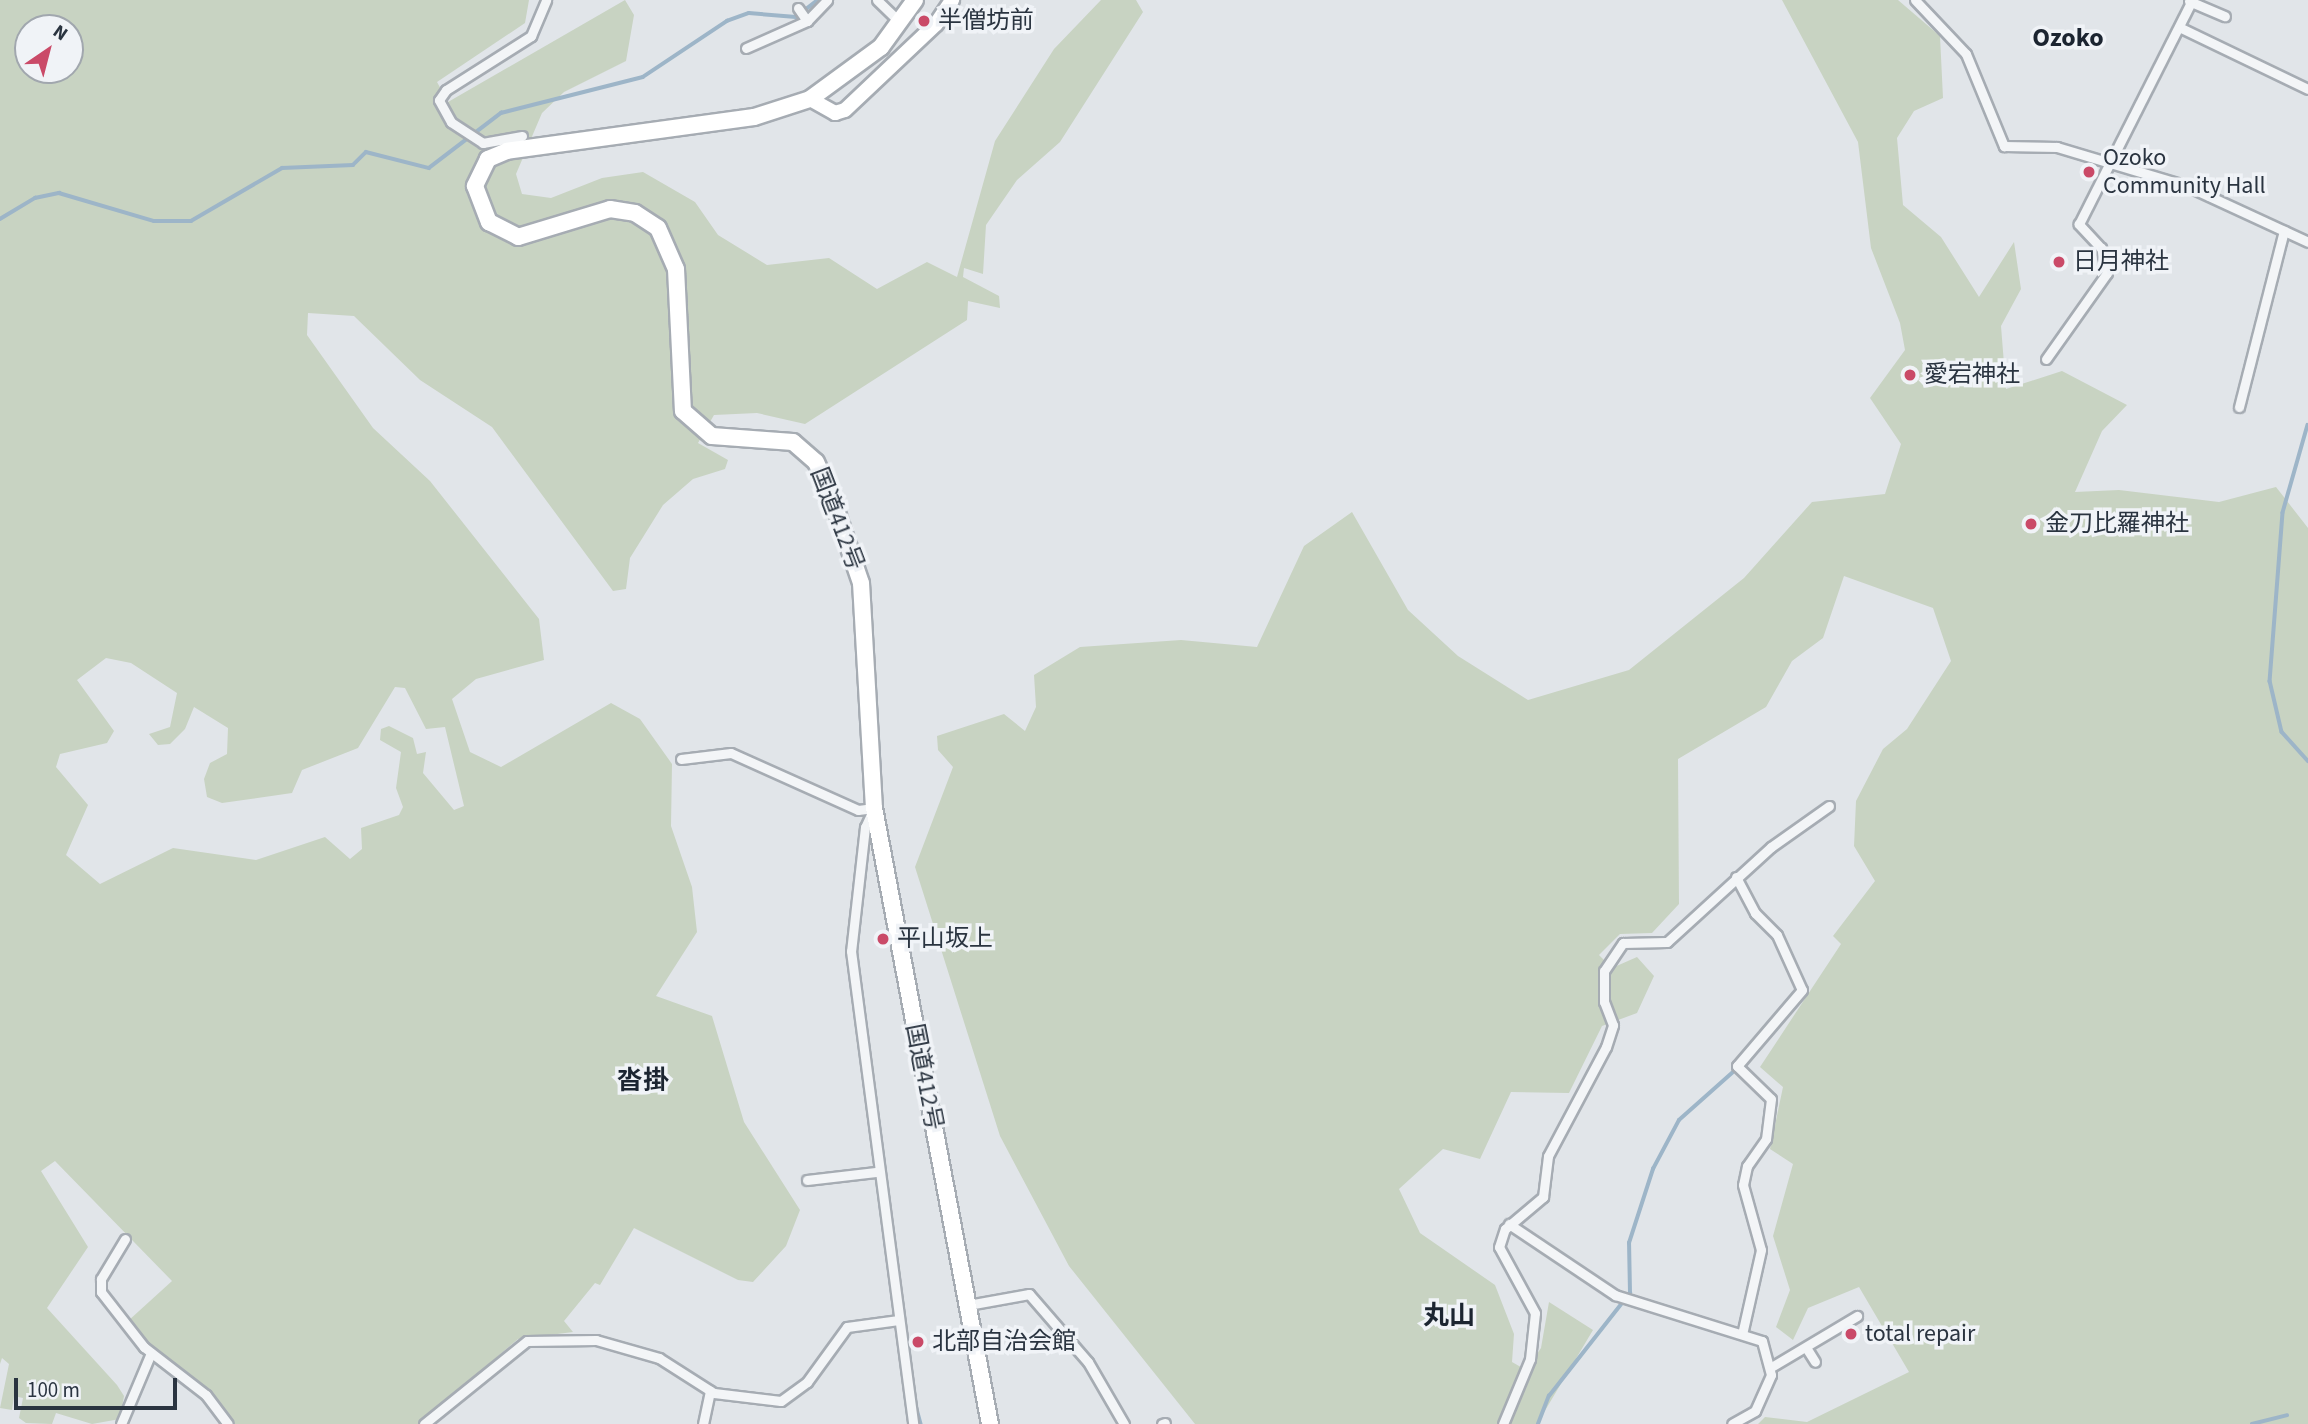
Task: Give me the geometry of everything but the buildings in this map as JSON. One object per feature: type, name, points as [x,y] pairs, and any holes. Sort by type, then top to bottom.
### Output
[{"type":"highway","name":"国道412号","points":[[915,0],[901,23],[854,72],[810,99],[754,117],[516,141],[488,159],[478,174],[476,199],[489,222],[529,237],[596,211],[625,210],[646,219],[673,253],[678,396],[690,421],[712,436],[781,437],[816,462],[861,583],[874,808],[990,1424]]},
{"type":"main road","points":[[810,99],[835,113],[845,110],[936,24],[952,0]]},
{"type":"street","points":[[516,141],[480,141],[444,115],[441,95],[531,36],[546,0]]},
{"type":"street","points":[[746,48],[807,21],[827,0]]},
{"type":"street","points":[[877,0],[901,23]]},
{"type":"street","points":[[1915,0],[1966,54],[2004,146],[2057,147],[2187,186],[2307,240]]},
{"type":"street","points":[[2046,359],[2107,273],[2101,248],[2079,224],[2107,164],[2179,27],[2189,1],[2225,16]]},
{"type":"street","points":[[798,8],[807,21]]},
{"type":"street","points":[[2179,27],[2308,89]]},
{"type":"street","points":[[2239,408],[2284,231]]},
{"type":"street","points":[[681,759],[731,752],[858,810],[874,808]]},
{"type":"street","points":[[1503,1424],[1531,1359],[1535,1313],[1500,1259],[1509,1224],[1537,1206],[1548,1156],[1606,1047],[1613,1025],[1604,971],[1623,943],[1667,942],[1736,877],[1829,806]]},
{"type":"street","points":[[874,808],[865,827],[851,951],[876,1172],[897,1264],[899,1320],[914,1424]]},
{"type":"street","points":[[1736,877],[1755,913],[1777,935],[1802,990],[1737,1066],[1771,1099],[1766,1139],[1746,1166],[1743,1185],[1761,1250],[1742,1334]]},
{"type":"street","points":[[807,1180],[876,1172]]},
{"type":"street","points":[[1509,1224],[1615,1295],[1765,1343],[1773,1366],[1755,1411],[1732,1424]]},
{"type":"street","points":[[125,1239],[101,1279],[101,1292],[151,1353],[206,1395],[228,1424]]},
{"type":"street","points":[[968,1305],[1029,1294],[1088,1362],[1125,1424]]},
{"type":"street","points":[[1773,1366],[1807,1349],[1857,1316]]},
{"type":"street","points":[[424,1424],[527,1341],[584,1337],[622,1347],[676,1367],[710,1391],[784,1401],[807,1382],[840,1332],[863,1321],[899,1320]]},
{"type":"street","points":[[1807,1349],[1815,1362]]},
{"type":"street","points":[[121,1424],[151,1353]]},
{"type":"street","points":[[703,1424],[710,1391]]},
{"type":"green space","points":[[0,0],[529,0],[525,23],[437,82],[448,102],[625,0],[634,15],[626,61],[564,92],[542,113],[516,174],[522,194],[551,198],[602,178],[643,172],[695,202],[718,235],[767,265],[829,258],[877,289],[927,262],[957,277],[995,141],[1054,49],[1101,0],[1136,0],[1143,12],[1060,142],[1017,180],[986,225],[983,274],[964,268],[963,277],[999,296],[1000,308],[968,301],[967,320],[805,424],[757,413],[714,415],[698,443],[728,460],[725,469],[693,479],[663,505],[630,558],[626,589],[613,591],[492,427],[420,380],[354,316],[308,313],[307,335],[373,428],[430,481],[539,619],[544,660],[476,679],[452,699],[470,752],[501,767],[611,703],[640,719],[672,764],[671,826],[692,887],[697,932],[656,996],[712,1016],[744,1122],[800,1210],[786,1246],[753,1282],[738,1280],[634,1228],[600,1285],[595,1283],[564,1321],[573,1332],[518,1339],[419,1424],[232,1424],[211,1393],[155,1350],[128,1321],[172,1281],[55,1161],[41,1171],[88,1247],[47,1308],[117,1385],[124,1396],[120,1419],[92,1424],[56,1413],[52,1424],[26,1423],[19,1418],[23,1398],[14,1396],[12,1410],[0,1408],[9,1364],[2,1358],[0,1364]],"holes":[[[106,658],[131,663],[177,693],[170,727],[149,734],[158,745],[170,744],[185,729],[194,707],[228,728],[227,754],[210,763],[204,779],[207,797],[222,803],[292,793],[302,770],[358,748],[395,687],[405,688],[426,729],[445,727],[464,806],[454,810],[423,773],[426,752],[417,754],[413,738],[389,726],[381,729],[380,740],[401,752],[396,788],[403,807],[399,815],[361,828],[362,849],[350,859],[325,837],[256,860],[173,848],[100,884],[66,855],[88,805],[56,767],[60,754],[107,743],[114,731],[77,680]]]},
{"type":"green space","points":[[1782,0],[1898,0],[1940,36],[1943,98],[1914,111],[1897,138],[1903,205],[1941,237],[1979,297],[2014,242],[2021,289],[2001,326],[2006,389],[2062,371],[2127,405],[2102,431],[2075,492],[2119,490],[2219,502],[2276,487],[2308,528],[2308,1424],[1758,1424],[1765,1417],[1807,1422],[1909,1372],[1859,1287],[1808,1308],[1793,1340],[1776,1327],[1790,1290],[1773,1236],[1793,1164],[1770,1149],[1783,1087],[1760,1067],[1841,944],[1833,936],[1875,881],[1854,846],[1856,801],[1883,749],[1907,729],[1951,661],[1933,608],[1844,576],[1823,638],[1792,661],[1766,707],[1678,759],[1679,904],[1652,933],[1620,934],[1599,955],[1612,968],[1637,957],[1654,976],[1637,1013],[1602,1026],[1569,1093],[1511,1092],[1480,1159],[1443,1149],[1399,1189],[1420,1233],[1495,1285],[1514,1334],[1512,1362],[1526,1370],[1541,1348],[1549,1302],[1593,1330],[1537,1424],[1195,1424],[1069,1266],[1000,1136],[915,867],[953,767],[938,750],[937,736],[1004,714],[1025,731],[1036,707],[1034,675],[1080,647],[1181,640],[1257,647],[1304,546],[1352,512],[1408,610],[1458,656],[1528,700],[1629,670],[1744,578],[1812,502],[1885,494],[1901,444],[1870,398],[1905,350],[1900,323],[1871,248],[1858,142]]},
{"type":"waterway","points":[[0,219],[35,198],[59,193],[154,221],[191,221],[282,168],[353,165],[366,152],[429,168],[501,113],[643,77],[727,21],[749,13],[796,17],[818,0]]},
{"type":"waterway","points":[[2308,425],[2283,513],[2270,681],[2282,732],[2308,761]]},
{"type":"waterway","points":[[1538,1424],[1549,1396],[1630,1293],[1629,1243],[1653,1169],[1679,1120],[1732,1073]]},
{"type":"waterway","points":[[914,1398],[921,1424]]},
{"type":"waterway","points":[[2252,1424],[2287,1415]]},
{"type":"place","name":"半僧坊前","points":[[924,21]]},
{"type":"place","name":"Ozoko Community Hall","points":[[2089,172]]},
{"type":"place","name":"日月神社","points":[[2059,262]]},
{"type":"place","name":"愛宕神社","points":[[1910,375]]},
{"type":"place","name":"金刀比羅神社","points":[[2031,524]]},
{"type":"place","name":"平山坂上","points":[[883,939]]},
{"type":"place","name":"total repair","points":[[1851,1334]]},
{"type":"place","name":"北部自治会館","points":[[918,1342]]},
{"type":"district","name":"Ozoko","points":[[2068,38]]},
{"type":"district","name":"沓掛","points":[[643,1081]]},
{"type":"district","name":"丸山","points":[[1449,1316]]}]
